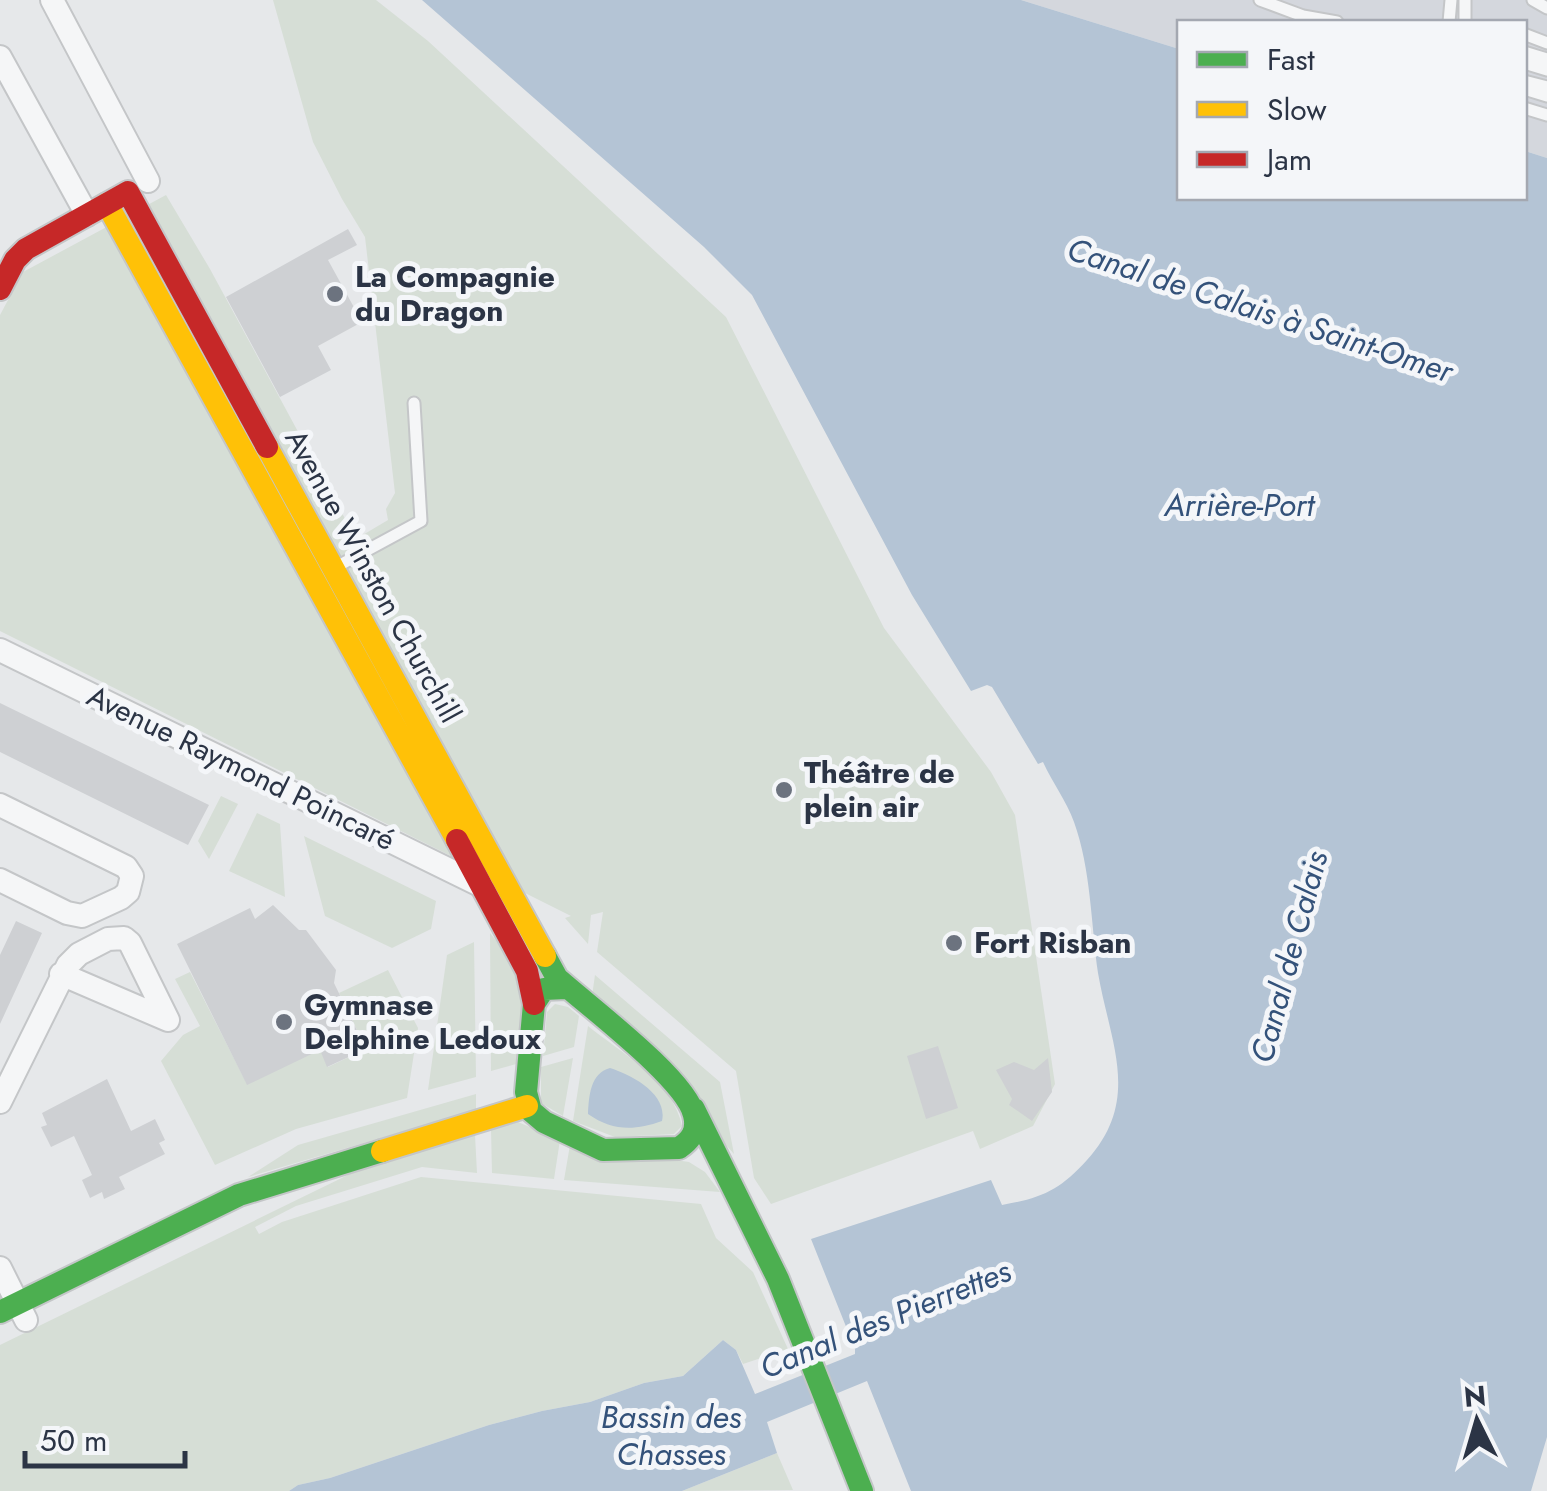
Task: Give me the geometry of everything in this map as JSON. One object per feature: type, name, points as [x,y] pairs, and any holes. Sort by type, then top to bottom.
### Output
[{"type":"street","name":"Avenue Winston Churchill","points":[[52,0],[138,187],[334,568],[547,959],[566,988],[666,1072],[694,1109],[734,1194]]},
{"type":"street","points":[[0,57],[97,209]]},
{"type":"street","points":[[0,289],[20,254],[138,187]]},
{"type":"street","name":"Avenue Winston Churchill","points":[[97,209],[482,886],[527,971],[534,1004]]},
{"type":"street","name":"Avenue Raymond Poincaré","points":[[0,650],[482,886]]},
{"type":"street","points":[[0,805],[126,867],[132,876],[128,892],[121,898],[82,916],[0,880]]},
{"type":"street","points":[[0,1102],[61,974],[79,954],[108,939],[124,938],[130,942],[168,1020],[61,974]]},
{"type":"street","points":[[527,1106],[534,1004],[544,989],[566,988]]},
{"type":"street","points":[[527,1106],[544,1122],[603,1150],[621,1152],[679,1148],[688,1143],[694,1133],[694,1109]]},
{"type":"street","points":[[0,1333],[14,1312],[314,1174],[527,1106]]},
{"type":"street","points":[[679,1148],[706,1161],[734,1194],[770,1262],[862,1491]]},
{"type":"street","points":[[0,1268],[14,1312]]},
{"type":"lane","points":[[1260,0],[1326,20]]},
{"type":"lane","points":[[1533,0],[1547,8]]},
{"type":"lane","points":[[334,568],[421,521],[414,403]]},
{"type":"shaded area","points":[[273,0],[376,0],[428,41],[726,317],[884,628],[991,772],[1015,815],[1055,1084],[1033,1126],[980,1149],[973,1131],[771,1204],[754,1178],[736,1071],[597,952],[603,912],[591,915],[588,944],[565,918],[571,916],[0,631],[0,315],[23,272],[166,195],[356,539],[388,520],[386,509],[395,493],[365,237],[313,142]]},
{"type":"shaded area","points":[[1021,0],[1547,0],[1547,158],[1527,152],[1527,20],[1177,20],[1177,48]]},
{"type":"shaded area","points":[[221,796],[238,804],[209,859],[198,841]]},
{"type":"shaded area","points":[[257,813],[280,824],[285,897],[229,871]]},
{"type":"shaded area","points":[[304,836],[436,901],[431,929],[392,948],[325,916]]},
{"type":"shaded area","points":[[490,933],[522,973],[520,1063],[491,1071]]},
{"type":"shaded area","points":[[474,942],[476,1077],[428,1090],[447,955]]},
{"type":"shaded area","points":[[388,970],[418,1028],[407,1098],[296,1129],[215,1165],[161,1061],[183,1035],[200,1026],[175,979],[190,972],[247,1084],[320,1049],[328,1067],[366,1049],[339,993]]},
{"type":"shaded area","points":[[595,975],[720,1082],[734,1154],[592,996]]},
{"type":"shaded area","points":[[555,1004],[568,1007],[579,1016],[574,1047],[543,1056],[547,1012]]},
{"type":"shaded area","points":[[588,1026],[644,1069],[668,1095],[682,1126],[674,1134],[615,1137],[573,1121]]},
{"type":"shaded area","points":[[573,1058],[563,1116],[541,1103],[541,1067]]},
{"type":"shaded area","points":[[476,1094],[476,1110],[248,1177],[298,1145]]},
{"type":"shaded area","points":[[518,1122],[560,1140],[554,1179],[492,1173],[491,1130]]},
{"type":"shaded area","points":[[475,1135],[477,1173],[422,1167],[296,1206],[255,1227],[259,1234],[282,1222],[421,1177],[701,1204],[716,1238],[753,1272],[788,1349],[743,1364],[736,1350],[723,1340],[683,1376],[489,1425],[289,1491],[0,1491],[0,1345],[354,1172]]},
{"type":"shaded area","points":[[570,1145],[689,1162],[705,1172],[720,1192],[564,1180]]},
{"type":"shaded area","points":[[777,1453],[793,1490],[682,1491]]},
{"type":"water","name":"Arrière-Port","points":[[422,0],[1021,0],[1177,48],[1177,200],[1527,200],[1527,152],[1547,158],[1547,1437],[1531,1491],[911,1491],[867,1381],[767,1422],[777,1453],[682,1491],[289,1491],[489,1425],[683,1376],[723,1340],[736,1350],[755,1394],[855,1354],[811,1239],[991,1180],[1002,1205],[1049,1191],[1087,1160],[1114,1115],[1118,1070],[1098,973],[1087,878],[1071,814],[1043,762],[1038,764],[992,687],[971,691],[912,595],[752,295],[704,247]]},
{"type":"water","points":[[610,1068],[628,1075],[654,1094],[660,1102],[662,1121],[624,1128],[588,1114],[595,1080]]},
{"type":"building","points":[[348,229],[357,245],[328,260],[362,322],[318,346],[331,370],[280,397],[226,297]]},
{"type":"building","points":[[0,703],[209,805],[188,845],[0,752]]},
{"type":"building","name":"Gymnase Delphine Ledoux","points":[[273,905],[299,930],[306,930],[336,970],[334,983],[366,1049],[327,1067],[320,1050],[247,1085],[177,944],[250,908],[255,919]]},
{"type":"building","points":[[16,921],[42,933],[0,1024],[0,955]]},
{"type":"building","points":[[938,1046],[958,1108],[926,1119],[907,1056]]},
{"type":"building","points":[[1048,1058],[1052,1092],[1032,1121],[1009,1105],[1012,1099],[996,1070],[1014,1062],[1034,1070]]},
{"type":"building","points":[[107,1079],[131,1131],[155,1119],[165,1140],[159,1143],[165,1154],[119,1177],[125,1189],[104,1199],[102,1192],[90,1198],[82,1180],[92,1175],[74,1136],[51,1147],[41,1127],[47,1125],[42,1113]]},
{"type":"traffic: fast","points":[[545,956],[557,978],[655,1063],[687,1100],[695,1126],[679,1148],[603,1150],[544,1122],[531,1111],[526,1092],[534,1004],[544,989],[566,988]]},
{"type":"traffic: fast","points":[[694,1109],[778,1279],[862,1491]]},
{"type":"traffic: fast","points":[[0,1312],[239,1195],[382,1151]]},
{"type":"traffic: slow","points":[[107,204],[457,840]]},
{"type":"traffic: slow","points":[[267,447],[545,956]]},
{"type":"traffic: slow","points":[[382,1151],[527,1106]]},
{"type":"traffic: jam","points":[[0,289],[15,260],[26,249],[128,192],[267,447]]},
{"type":"traffic: jam","points":[[457,840],[527,971],[534,1004]]},
{"type":"place","name":"La Compagnie du Dragon","points":[[335,294]]},
{"type":"place","name":"Théâtre de plein air","points":[[784,790]]},
{"type":"place","name":"Fort Risban","points":[[954,943]]},
{"type":"place","name":"Gymnase Delphine Ledoux","points":[[284,1022]]},
{"type":"water label","name":"Canal de Calais à Saint-Omer","points":[[1260,310]]},
{"type":"water label","name":"Canal de Calais","points":[[1289,957]]},
{"type":"water label","name":"Canal des Pierrettes","points":[[885,1319]]},
{"type":"water label","name":"Bassin des Chasses","points":[[671,1436]]}]
